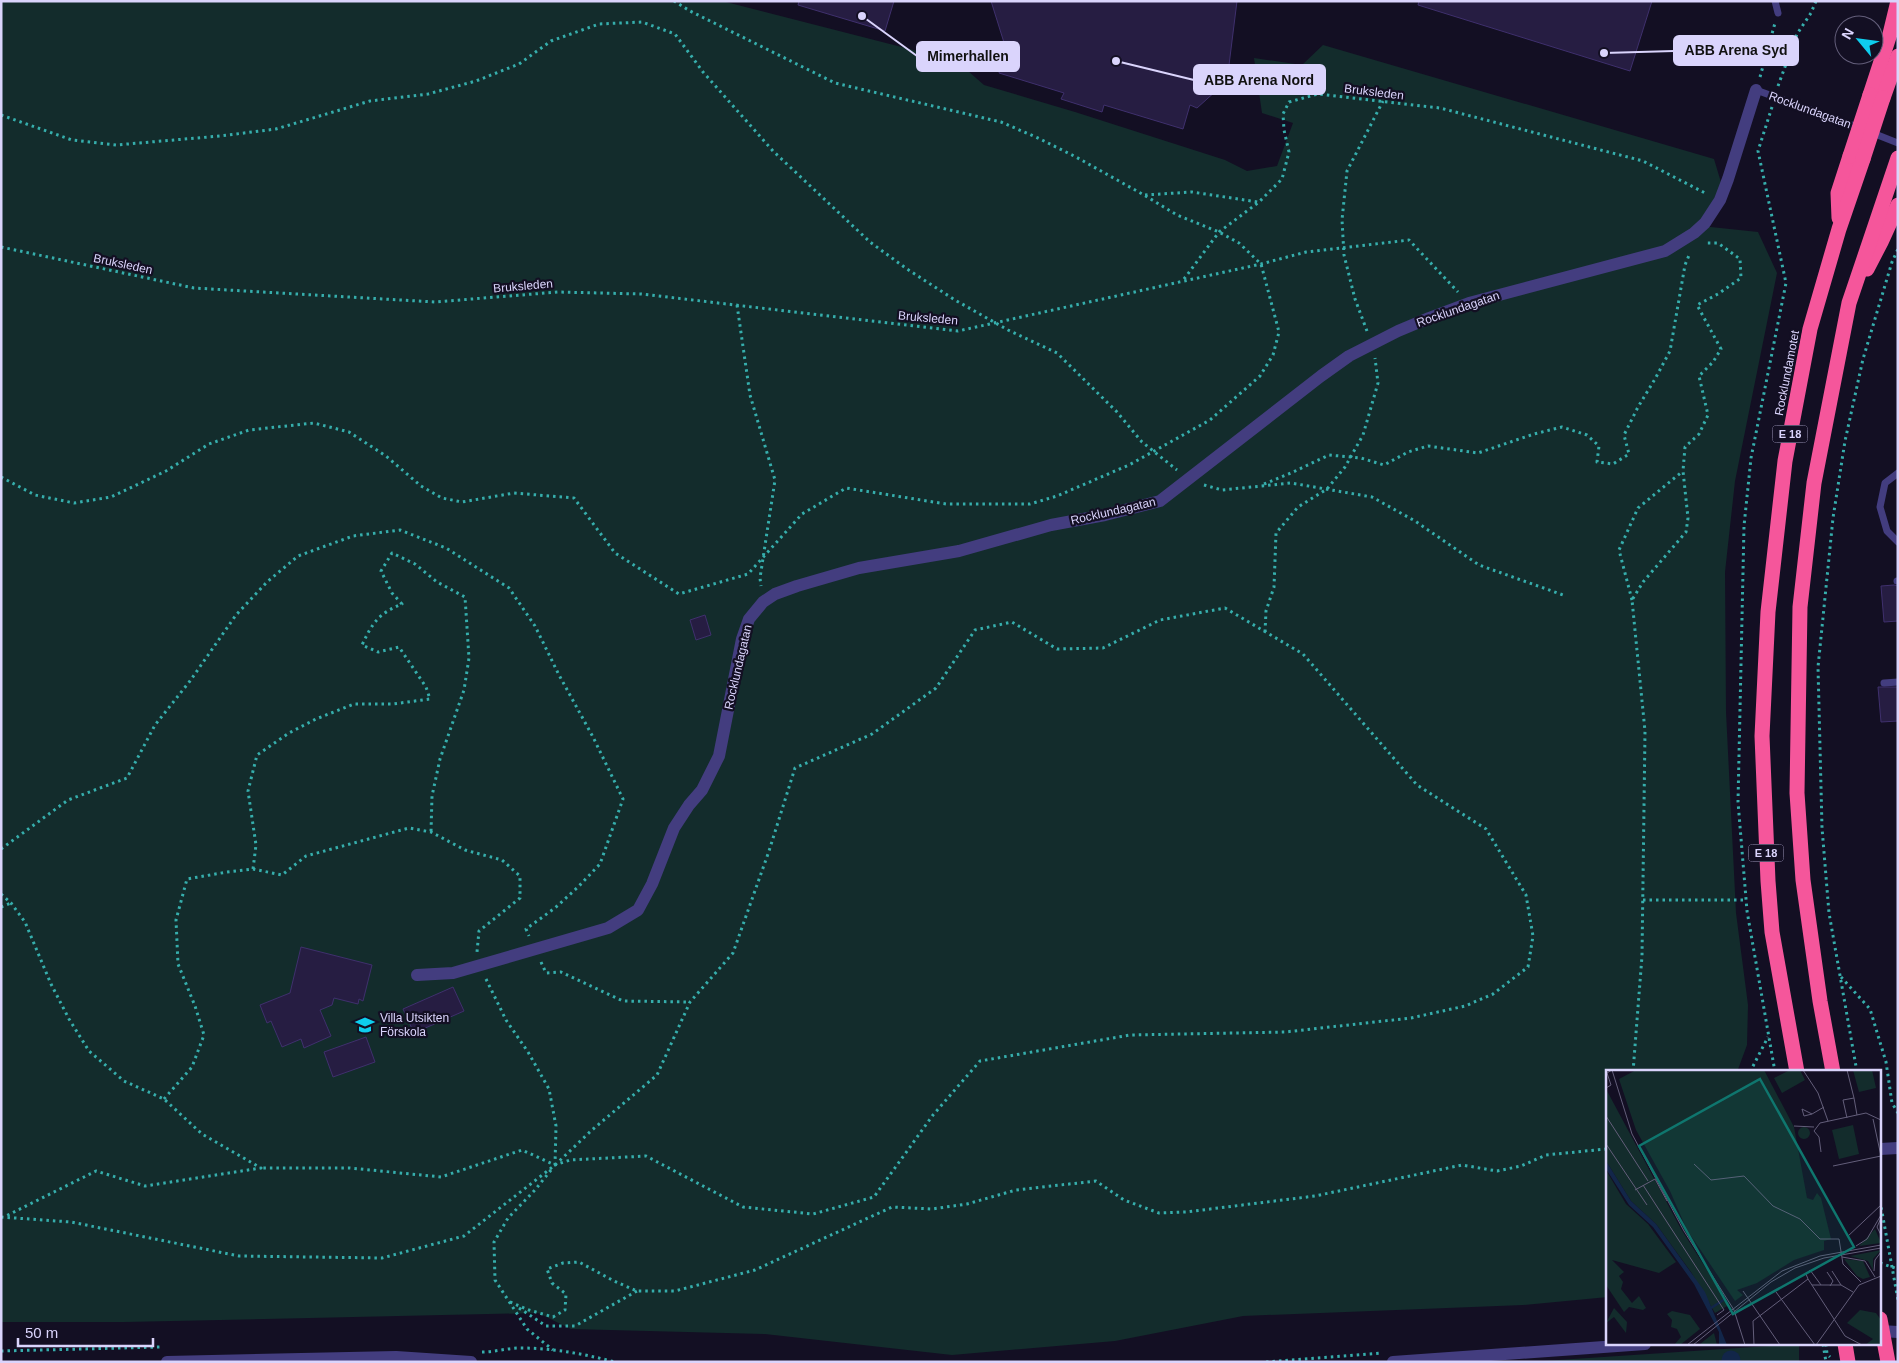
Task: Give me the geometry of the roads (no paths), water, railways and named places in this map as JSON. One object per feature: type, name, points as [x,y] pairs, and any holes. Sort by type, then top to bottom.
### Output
[{"type":"highway","name":"E 18","points":[[1877,97],[1898,1]]},
{"type":"highway","name":"E 18","points":[[1877,97],[1898,56]]},
{"type":"highway","name":"Rocklundamotet","points":[[1796,1066],[1772,932],[1768,881],[1762,736],[1768,612],[1785,461],[1810,329],[1840,229],[1838,193],[1856,157],[1877,97]]},
{"type":"highway","name":"E 18","points":[[1833,1070],[1802,871],[1797,793],[1800,607],[1814,483],[1849,303],[1896,163]]},
{"type":"highway","name":"E 18","points":[[1849,303],[1882,242],[1898,205]]},
{"type":"highway","points":[[1882,1330],[1888,1362]]},
{"type":"highway","points":[[1845,1346],[1848,1362]]},
{"type":"street","name":"Rocklundagatan","points":[[417,975],[453,973],[608,928],[638,910],[652,884],[674,828],[689,805],[702,790],[719,756],[742,639],[749,619],[763,602],[775,594],[859,568],[958,551],[1051,525],[1105,516],[1160,501],[1349,356],[1429,318],[1469,304],[1665,251],[1694,233],[1705,223],[1720,200],[1756,90]]},
{"type":"street","points":[[1882,1149],[1898,1148]]},
{"type":"street","points":[[1882,1331],[1898,1332]]},
{"type":"street","points":[[1393,1362],[1618,1346]]},
{"type":"street","points":[[166,1362],[396,1357],[471,1362]]},
{"type":"lane","points":[[1775,1],[1778,13]]},
{"type":"lane","name":"Rocklundagatan","points":[[1756,90],[1898,143]]},
{"type":"lane","points":[[1898,473],[1885,484],[1880,507],[1886,531],[1898,542]]},
{"type":"lane","points":[[1884,684],[1898,682]]},
{"type":"place","name":"Mimerhallen","points":[[862,16]]},
{"type":"place","name":"ABB Arena Syd","points":[[1604,53]]},
{"type":"place","name":"ABB Arena Nord","points":[[1116,61]]},
{"type":"place","name":"Villa Utsikten Förskola","points":[[365,1025]]}]
